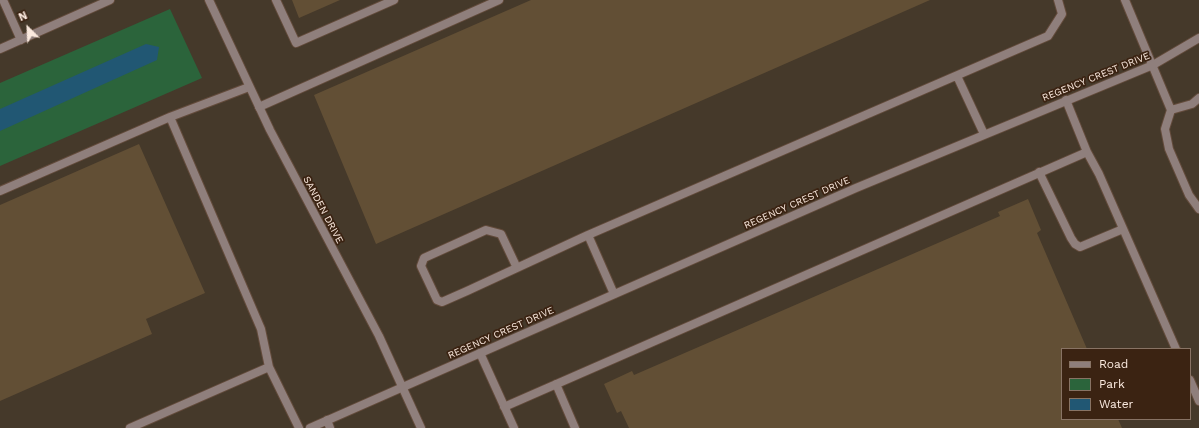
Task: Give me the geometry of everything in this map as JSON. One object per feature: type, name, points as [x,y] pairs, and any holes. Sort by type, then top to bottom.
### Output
[{"type":"street","points":[[3,0],[21,40]]},
{"type":"street","points":[[0,49],[110,0]]},
{"type":"street","name":"SANDEN DRIVE","points":[[209,0],[259,107],[319,225],[379,336],[404,387],[421,428]]},
{"type":"street","points":[[276,0],[296,44],[394,0]]},
{"type":"street","points":[[259,107],[499,0]]},
{"type":"street","points":[[517,268],[501,234],[486,230],[424,258],[421,266],[437,300],[442,302],[517,268],[588,235],[1048,36],[1062,14],[1058,0]]},
{"type":"street","points":[[1127,1],[1171,110],[1165,129],[1169,149],[1189,195],[1199,209]]},
{"type":"street","name":"REGENCY CREST DRIVE","points":[[310,428],[328,424],[404,387],[480,353],[849,191],[1153,65],[1199,38]]},
{"type":"street","points":[[957,76],[984,134]]},
{"type":"street","points":[[0,191],[170,117],[249,87]]},
{"type":"street","points":[[1171,110],[1192,104],[1199,98]]},
{"type":"street","points":[[1066,100],[1087,152],[1099,174],[1176,348]]},
{"type":"street","points":[[170,117],[261,329],[269,367],[299,428]]},
{"type":"street","points":[[504,407],[1087,152]]},
{"type":"street","points":[[1039,172],[1070,238],[1075,244],[1080,246],[1123,229]]},
{"type":"street","points":[[588,235],[614,294]]},
{"type":"street","points":[[480,353],[514,428]]},
{"type":"street","points":[[130,428],[269,367]]},
{"type":"street","points":[[1191,382],[1199,401]]},
{"type":"street","points":[[556,384],[575,428]]},
{"type":"shaded area","points":[[0,0],[1199,0],[1199,428],[0,428]]},
{"type":"green space","points":[[170,9],[202,78],[0,166],[0,83]]},
{"type":"water","points":[[146,44],[159,47],[157,60],[0,131],[0,109]]},
{"type":"building","points":[[292,0],[340,0],[299,18]]},
{"type":"building","points":[[531,0],[930,0],[376,244],[314,95]]},
{"type":"building","points":[[139,144],[205,293],[146,319],[152,334],[0,401],[0,205]]},
{"type":"building","points":[[1028,199],[1041,230],[1037,233],[1087,348],[1061,348],[1061,420],[1118,420],[1122,428],[629,428],[621,411],[617,413],[604,384],[632,371],[634,375],[1000,216],[998,212]]}]
